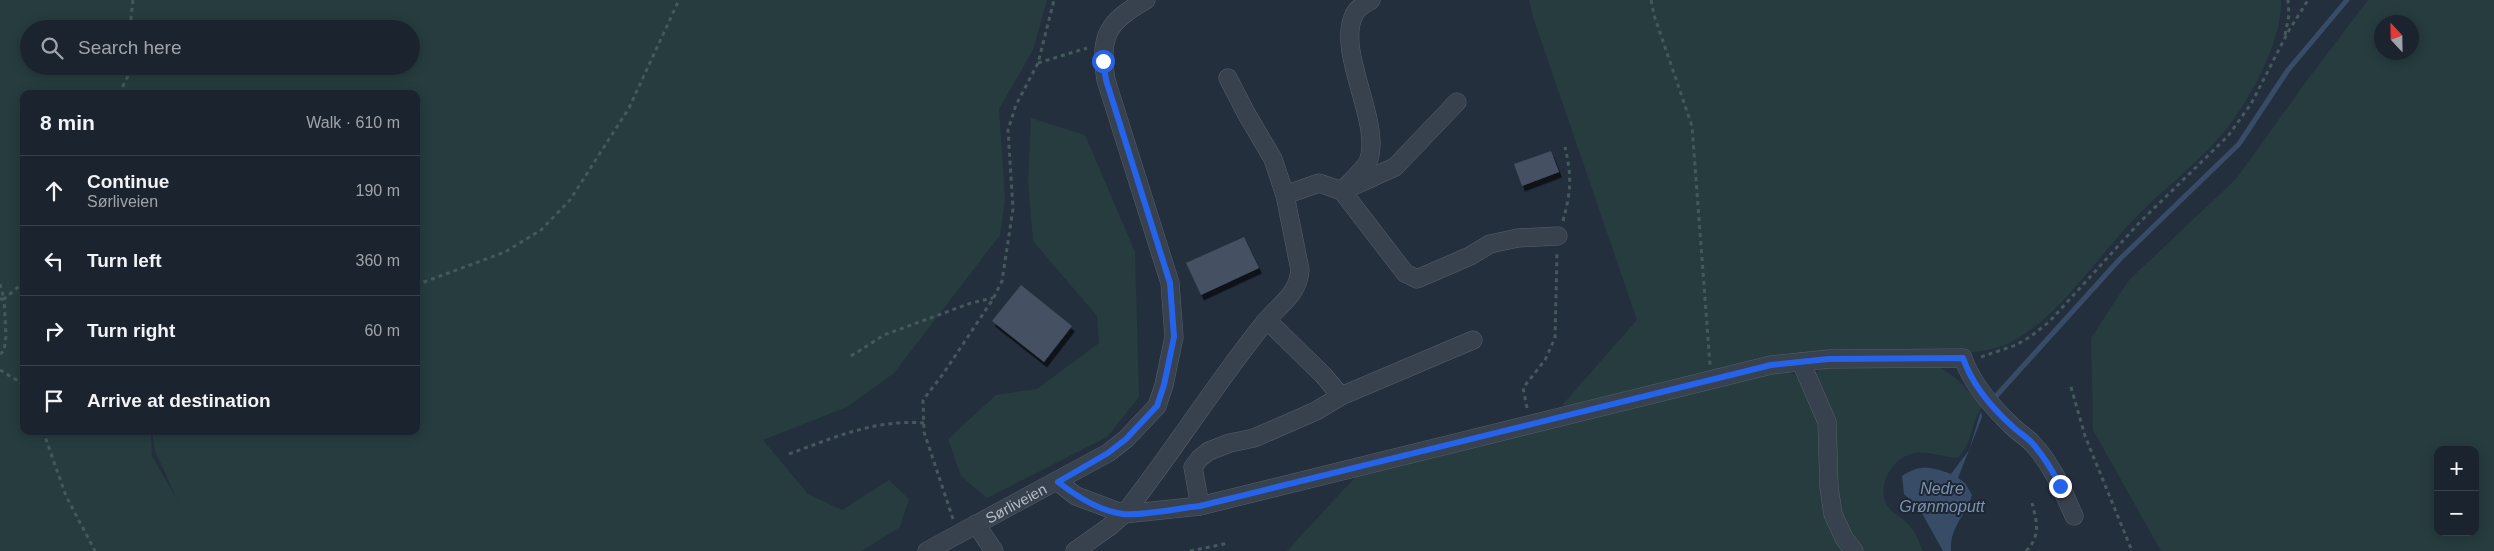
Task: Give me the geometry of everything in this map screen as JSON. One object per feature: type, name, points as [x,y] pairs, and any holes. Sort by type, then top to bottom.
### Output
[{"type":"street","points":[[1103,43],[1114,23],[1146,0]]},
{"type":"street","points":[[1342,191],[1369,160],[1371,142],[1367,116],[1353,61],[1351,28],[1356,11],[1371,0]]},
{"type":"street","name":"Sørliveien","points":[[927,551],[1058,482],[1108,453],[1126,439],[1157,406],[1164,385],[1174,337],[1170,283],[1106,80],[1103,43]]},
{"type":"street","points":[[1075,551],[1109,528],[1124,514],[1230,366],[1267,320],[1291,297],[1299,282],[1300,270],[1285,195],[1273,159],[1228,78]]},
{"type":"street","points":[[1342,191],[1395,167],[1457,102]]},
{"type":"street","points":[[1285,195],[1319,183],[1342,191],[1404,273],[1417,279],[1470,256],[1490,244],[1518,238],[1558,236]]},
{"type":"street","points":[[1267,320],[1341,396]]},
{"type":"street","points":[[1200,506],[1193,467],[1200,458],[1216,449],[1254,438],[1316,411],[1341,396],[1473,340]]},
{"type":"street","points":[[1058,482],[1076,496],[1124,514],[1200,506],[1357,469],[1771,365],[1876,357],[1963,358],[1967,370],[1986,398],[2012,426],[2032,443],[2054,471],[2074,516]]},
{"type":"street","points":[[1801,362],[1827,422],[1829,487],[1833,514],[1844,538],[1854,551]]},
{"type":"street","points":[[976,524],[994,551]]},
{"type":"path","points":[[131,20],[133,0]]},
{"type":"path","points":[[420,284],[505,252],[541,230],[570,200],[629,108],[679,0]]},
{"type":"path","points":[[958,534],[924,432],[923,400],[943,374],[993,298],[1002,281],[1013,209],[1008,130],[1016,105],[1038,63],[1054,0]]},
{"type":"path","points":[[1651,0],[1654,15],[1692,126],[1712,379]]},
{"type":"path","points":[[2284,38],[2288,15],[2288,0]]},
{"type":"path","points":[[1963,358],[1982,357],[2016,345],[2049,322],[2140,222],[2201,164],[2240,122],[2284,38],[2308,0]]},
{"type":"path","points":[[1038,63],[1103,43]]},
{"type":"path","points":[[121,90],[128,75]]},
{"type":"path","points":[[1527,411],[1523,388],[1545,360],[1555,338],[1558,236],[1569,196],[1572,173],[1566,147]]},
{"type":"path","points":[[0,284],[6,336],[4,351],[0,354]]},
{"type":"path","points":[[2,299],[20,285]]},
{"type":"path","points":[[851,356],[884,335],[972,303],[993,298]]},
{"type":"path","points":[[0,370],[20,382]]},
{"type":"path","points":[[2071,387],[2085,436],[2132,551]]},
{"type":"path","points":[[789,454],[853,430],[901,422],[924,423]]},
{"type":"path","points":[[44,435],[66,496],[96,551]]},
{"type":"path","points":[[2026,551],[2037,536],[2037,525],[2032,503]]},
{"type":"path","points":[[1190,551],[1229,543]]},
{"type":"green space","points":[[0,0],[1047,0],[1033,50],[999,109],[1005,199],[1000,235],[894,373],[847,407],[763,440],[808,494],[842,510],[889,480],[909,499],[900,527],[862,551],[0,551]]},
{"type":"green space","points":[[1529,0],[2281,0],[2277,30],[2267,61],[2244,104],[2226,130],[2202,156],[2137,216],[2057,307],[2021,337],[2002,346],[1971,352],[1892,350],[1863,353],[1565,411],[1563,404],[1637,320],[1533,17]]},
{"type":"green space","points":[[2368,0],[2494,0],[2494,551],[2161,551],[2093,430],[2091,338],[2129,280],[2236,179]]},
{"type":"green space","points":[[1031,118],[1085,135],[1135,252],[1139,397],[1107,437],[987,498],[961,476],[948,439],[996,395],[1037,389],[1099,343],[1097,316],[1033,241],[1028,181]]},
{"type":"green space","points":[[1824,366],[1937,366],[1960,383],[1982,407],[1978,413],[1969,441],[1957,458],[1926,453],[1907,455],[1894,465],[1886,479],[1884,495],[1886,503],[1910,527],[1923,551],[1861,551],[1841,523],[1816,377],[1817,372]]},
{"type":"green space","points":[[1782,371],[1797,375],[1802,381],[1818,416],[1845,551],[1287,551],[1358,474]]},
{"type":"water","name":"Nedre Grønmoputt","points":[[1981,411],[1982,417],[1958,478],[1965,483],[1972,495],[1955,528],[1951,542],[1951,551],[1943,551],[1919,508],[1904,494],[1902,476],[1920,468],[1951,474],[1969,450]]},
{"type":"building","points":[[1551,151],[1559,172],[1522,186],[1514,164]]},
{"type":"building","points":[[1244,237],[1259,268],[1201,295],[1186,263]]},
{"type":"building","points":[[1021,285],[1072,326],[1044,362],[992,321]]},
{"type":"waterway","points":[[1997,395],[2119,260],[2239,144],[2288,70],[2347,0]]},
{"type":"route","points":[[1103,61],[1106,80],[1170,283],[1174,337],[1164,385],[1157,406],[1126,439],[1108,453],[1058,482],[1076,496],[1089,502],[1124,514],[1200,506],[1357,469],[1771,365],[1828,359],[1876,357],[1963,358],[1967,370],[1986,398],[2012,426],[2032,443],[2054,471],[2060,486]]}]
